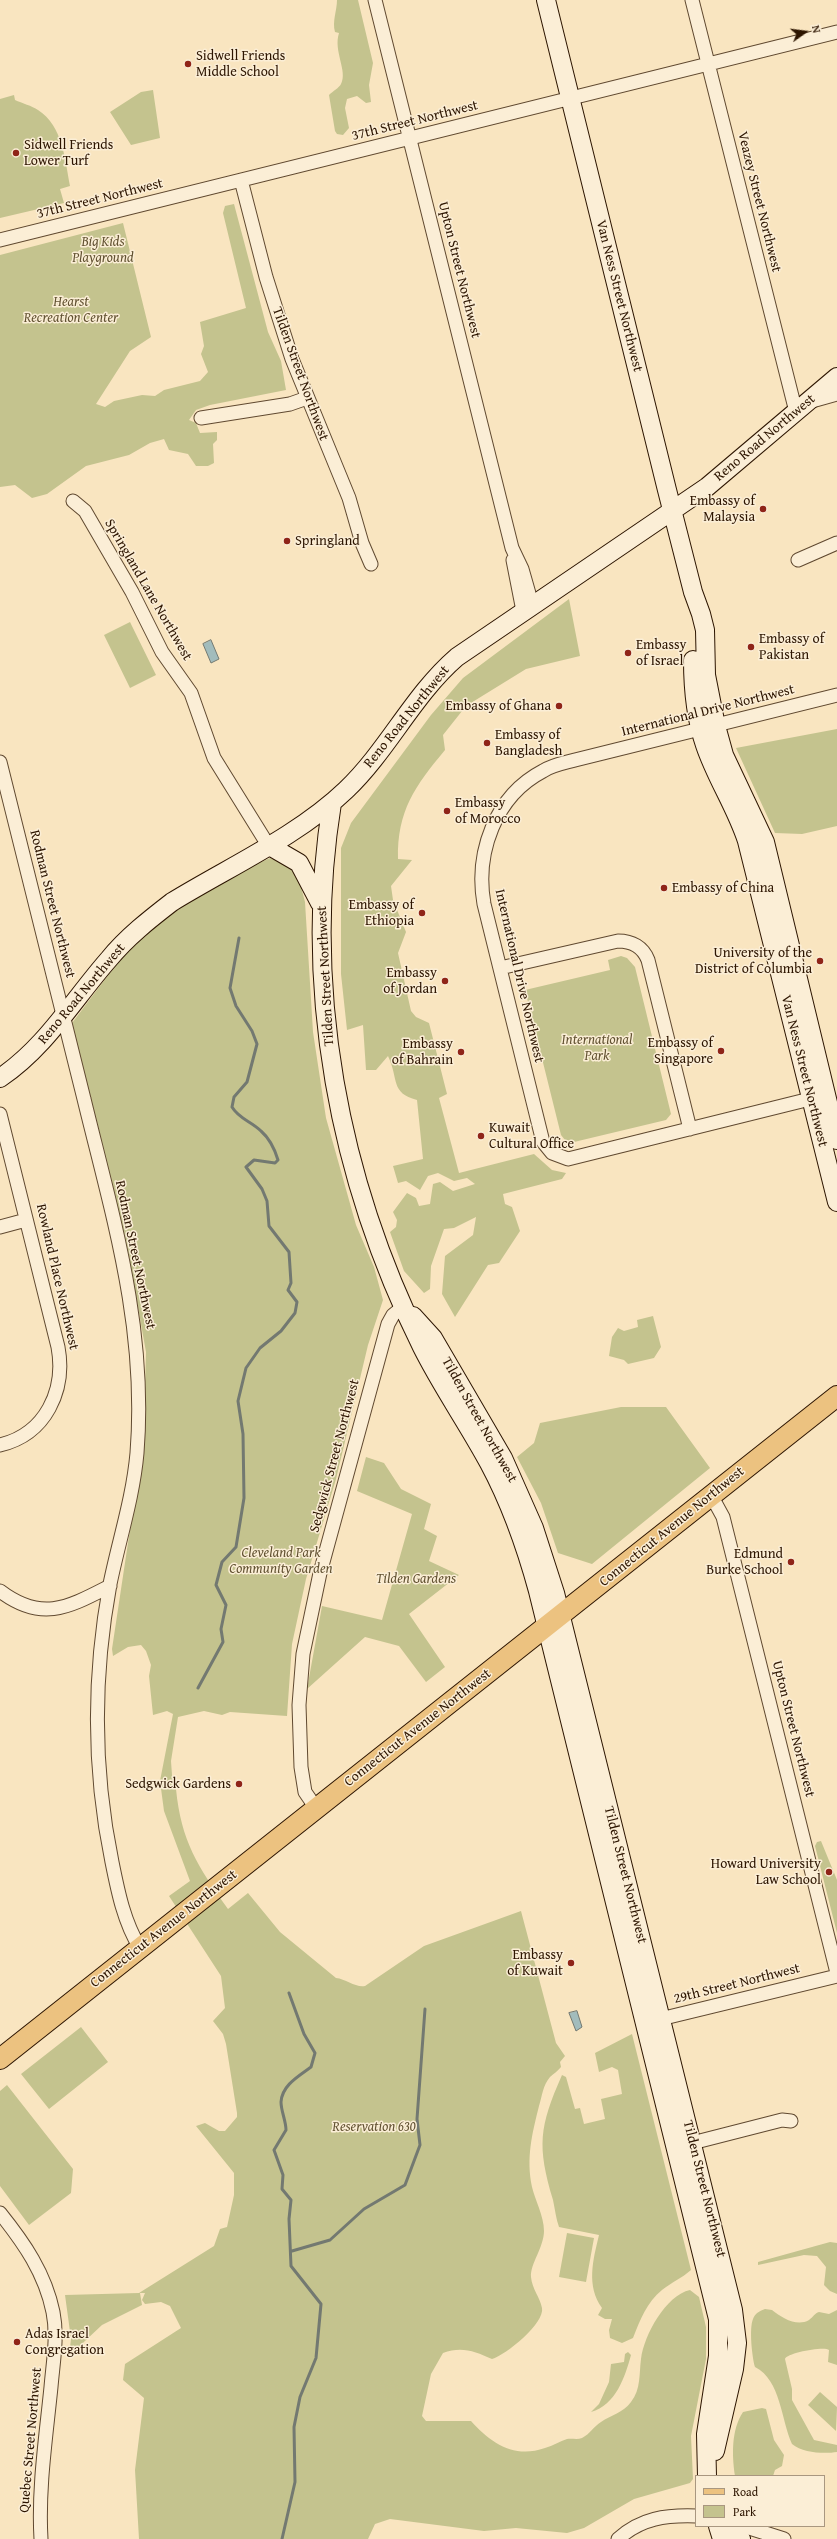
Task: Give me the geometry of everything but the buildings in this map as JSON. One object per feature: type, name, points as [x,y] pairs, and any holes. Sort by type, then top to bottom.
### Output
[{"type":"main road","name":"Van Ness Street Northwest","points":[[546,0],[693,592],[693,664],[708,728],[705,744],[734,806],[747,841],[818,1097],[837,1202]]},
{"type":"main road","name":"Reno Road Northwest","points":[[0,1078],[36,1049],[109,958],[145,924],[172,902],[268,845],[332,803],[370,764],[445,669],[467,650],[724,474],[837,377]]},
{"type":"main road","name":"Tilden Street Northwest","points":[[332,803],[323,863],[321,906],[324,1005],[340,1111],[354,1171],[370,1224],[404,1306],[433,1368],[501,1471],[526,1549],[553,1622],[653,2021],[718,2319],[715,2414],[716,2475]]},
{"type":"main road","points":[[268,845],[299,863],[321,906]]},
{"type":"main road","name":"Van Ness Street Northwest","points":[[818,1097],[837,1140]]},
{"type":"main road","name":"Connecticut Avenue Northwest","points":[[0,2060],[837,1396]]},
{"type":"main road","name":"Tilden Street Northwest","points":[[653,2021],[692,2143],[736,2327],[734,2369],[715,2414],[706,2443],[707,2475]]},
{"type":"main road","points":[[718,2527],[722,2539]]},
{"type":"main road","points":[[735,2527],[741,2539]]},
{"type":"street","name":"Upton Street Northwest","points":[[375,0],[512,548],[513,571],[528,608]]},
{"type":"street","name":"Veazey Street Northwest","points":[[692,0],[708,65],[802,407]]},
{"type":"street","name":"37th Street Northwest","points":[[0,240],[837,32]]},
{"type":"street","name":"Tilden Street Northwest","points":[[241,180],[267,282],[307,398],[348,498],[362,543],[371,564]]},
{"type":"street","points":[[802,407],[837,394]]},
{"type":"street","points":[[201,418],[290,404],[307,398]]},
{"type":"street","name":"Springland Lane Northwest","points":[[73,501],[85,511],[132,592],[162,652],[192,693],[214,758],[268,845]]},
{"type":"street","points":[[798,560],[837,543]]},
{"type":"street","name":"International Drive Northwest","points":[[818,1097],[568,1159],[549,1150],[543,1142],[484,904],[481,873],[484,852],[493,826],[512,796],[530,779],[550,767],[837,695]]},
{"type":"street","name":"Rodman Street Northwest","points":[[1,770],[121,1251],[132,1302],[137,1345],[139,1403],[136,1467],[128,1512],[110,1586],[98,1689],[99,1776],[115,1877],[127,1925],[140,1948]]},
{"type":"street","points":[[500,968],[618,941],[627,941],[640,948],[648,960],[690,1129]]},
{"type":"street","name":"Rowland Place Northwest","points":[[0,1114],[58,1347],[60,1376],[52,1406],[41,1421],[20,1438],[0,1445]]},
{"type":"street","points":[[0,1227],[26,1220]]},
{"type":"street","name":"Sedgwick Street Northwest","points":[[316,1808],[305,1792],[300,1762],[299,1690],[306,1636],[320,1573],[388,1324],[393,1315],[404,1306]]},
{"type":"street","name":"Upton Street Northwest","points":[[712,1495],[723,1517],[837,1972]]},
{"type":"street","points":[[0,1591],[24,1606],[46,1610],[74,1604],[110,1586]]},
{"type":"street","name":"29th Street Northwest","points":[[653,2021],[837,1976]]},
{"type":"street","points":[[692,2143],[782,2120],[791,2121]]},
{"type":"street","name":"Quebec Street Northwest","points":[[0,2213],[26,2247],[38,2268],[51,2304],[55,2324],[55,2352],[41,2494],[41,2539]]},
{"type":"street","points":[[618,2539],[645,2522],[664,2517],[695,2516]]},
{"type":"street","points":[[746,2527],[784,2539]]},
{"type":"green space","points":[[337,0],[358,0],[373,63],[369,85],[371,102],[366,103],[357,96],[347,99],[345,108],[349,128],[343,135],[337,134],[335,131],[329,95],[341,84],[343,79],[338,47],[339,33],[335,32],[334,28]]},
{"type":"green space","points":[[153,90],[160,138],[131,145],[110,112],[141,92]]},
{"type":"green space","points":[[14,95],[15,100],[38,110],[53,125],[62,144],[70,186],[60,189],[64,203],[0,218],[0,99]]},
{"type":"green space","points":[[234,204],[268,332],[281,361],[286,390],[210,405],[196,410],[189,420],[196,423],[200,433],[217,432],[217,440],[213,444],[214,463],[208,466],[196,466],[188,454],[169,450],[164,439],[150,443],[129,455],[86,466],[47,494],[32,498],[15,485],[0,487],[0,255],[123,223],[151,337],[130,351],[96,404],[105,407],[114,401],[142,395],[155,396],[164,390],[200,381],[208,372],[201,354],[204,346],[200,322],[246,308],[223,213],[225,206]]},
{"type":"green space","points":[[569,599],[580,656],[526,669],[466,706],[443,735],[445,750],[425,775],[410,800],[401,827],[398,859],[412,860],[391,886],[393,900],[406,932],[398,953],[411,1011],[416,1017],[429,1023],[447,1094],[439,1098],[459,1173],[534,1154],[552,1170],[566,1173],[562,1179],[503,1194],[505,1204],[512,1207],[520,1231],[499,1263],[488,1265],[455,1317],[442,1294],[445,1256],[473,1235],[476,1217],[454,1228],[444,1229],[431,1266],[430,1289],[424,1293],[404,1271],[390,1232],[396,1227],[397,1220],[393,1212],[407,1193],[416,1198],[419,1206],[430,1204],[433,1184],[440,1182],[453,1191],[475,1184],[467,1178],[454,1181],[438,1173],[428,1176],[420,1190],[406,1181],[398,1183],[393,1166],[423,1159],[417,1100],[408,1097],[399,1089],[396,1084],[388,1056],[376,1070],[366,1070],[363,1025],[347,1030],[341,974],[341,848],[351,823],[431,715],[463,678]]},
{"type":"green space","points":[[130,622],[156,675],[130,688],[104,635]]},
{"type":"green space","points":[[837,729],[837,826],[802,834],[775,833],[736,748]]},
{"type":"green space","name":"Reservation 630","points":[[270,858],[290,867],[300,883],[305,902],[313,1032],[326,1118],[356,1225],[374,1267],[383,1300],[368,1345],[336,1479],[306,1579],[292,1644],[287,1716],[230,1712],[222,1715],[204,1711],[178,1717],[171,1761],[173,1789],[176,1789],[182,1824],[193,1853],[208,1880],[228,1909],[248,1893],[280,1932],[336,1978],[355,1985],[365,1986],[424,1946],[521,1911],[556,2043],[565,2056],[560,2062],[561,2067],[550,2077],[544,2087],[534,2126],[530,2156],[530,2176],[533,2192],[544,2225],[542,2243],[531,2272],[533,2285],[542,2308],[541,2314],[531,2330],[523,2338],[515,2345],[492,2359],[468,2350],[456,2350],[443,2353],[431,2374],[422,2416],[426,2421],[471,2421],[495,2442],[504,2447],[523,2452],[545,2448],[567,2439],[582,2438],[599,2424],[628,2406],[631,2402],[638,2387],[643,2349],[651,2328],[665,2308],[681,2293],[690,2290],[699,2297],[706,2327],[706,2359],[691,2436],[693,2479],[690,2483],[634,2499],[584,2528],[567,2533],[516,2528],[484,2531],[390,2519],[375,2524],[368,2539],[139,2539],[135,2470],[144,2398],[123,2380],[125,2364],[181,2328],[170,2306],[161,2302],[145,2304],[142,2300],[145,2293],[140,2293],[142,2305],[102,2325],[69,2356],[71,2339],[65,2295],[139,2293],[214,2246],[220,2229],[227,2227],[234,2195],[234,2173],[196,2126],[205,2123],[219,2131],[225,2131],[237,2117],[226,2044],[223,2034],[213,2021],[225,2008],[221,1976],[169,1896],[190,1881],[164,1811],[160,1781],[173,1714],[167,1711],[153,1715],[149,1676],[151,1665],[146,1651],[141,1645],[128,1647],[113,1656],[112,1649],[134,1503],[143,1463],[146,1352],[129,1257],[72,1023],[109,974],[139,940],[162,919],[191,898]]},
{"type":"green space","name":"International Park","points":[[621,956],[627,958],[635,967],[671,1114],[666,1120],[574,1142],[565,1140],[561,1135],[525,990],[610,970],[608,960]]},
{"type":"green space","points":[[653,1316],[661,1347],[654,1358],[628,1364],[624,1360],[609,1356],[612,1337],[618,1328],[624,1331],[638,1327],[637,1320]]},
{"type":"green space","points":[[621,1407],[666,1407],[710,1468],[592,1564],[558,1553],[541,1503],[517,1457],[534,1443],[540,1423]]},
{"type":"green space","name":"Tilden Gardens","points":[[366,1457],[384,1463],[401,1489],[431,1504],[424,1529],[437,1536],[429,1561],[459,1575],[409,1614],[445,1667],[426,1682],[399,1646],[365,1637],[307,1689],[322,1606],[382,1620],[412,1514],[357,1491]]},
{"type":"green space","points":[[821,1841],[837,1880],[837,1933],[815,1846],[817,1842]]},
{"type":"green space","points":[[81,2027],[108,2062],[49,2109],[21,2074]]},
{"type":"green space","points":[[632,2034],[691,2270],[666,2287],[652,2300],[644,2312],[633,2338],[622,2343],[610,2338],[609,2330],[612,2319],[605,2319],[598,2315],[602,2308],[594,2291],[592,2273],[599,2235],[559,2227],[544,2165],[543,2137],[549,2109],[562,2075],[566,2077],[575,2109],[580,2108],[584,2124],[605,2119],[601,2099],[622,2094],[618,2070],[612,2067],[599,2072],[595,2053]]},
{"type":"green space","points":[[7,2085],[73,2169],[71,2193],[29,2225],[0,2186],[0,2091]]},
{"type":"green space","points":[[567,2233],[594,2238],[586,2282],[559,2277]]},
{"type":"green space","points":[[830,2242],[837,2243],[837,2294],[830,2291],[824,2285],[826,2267],[817,2256],[804,2255],[758,2265],[758,2262]]},
{"type":"green space","points":[[765,2309],[772,2310],[790,2321],[800,2323],[809,2320],[819,2312],[829,2314],[837,2310],[837,2365],[828,2362],[829,2350],[826,2349],[798,2352],[785,2359],[792,2389],[792,2400],[814,2440],[837,2445],[837,2452],[826,2453],[808,2451],[792,2444],[775,2391],[764,2373],[755,2367],[754,2362],[751,2343],[752,2323],[756,2314]]},
{"type":"green space","points":[[628,2352],[631,2355],[626,2372],[618,2389],[607,2403],[591,2412],[599,2404],[609,2382],[611,2364],[624,2362],[625,2354]]},
{"type":"green space","points":[[820,2392],[837,2407],[836,2431],[808,2405]]},
{"type":"green space","points":[[762,2408],[766,2409],[774,2440],[784,2455],[782,2466],[775,2470],[773,2475],[735,2475],[733,2460],[734,2435],[743,2412]]},
{"type":"water","points":[[211,640],[219,659],[211,663],[203,644]]},
{"type":"water","points":[[577,2011],[582,2027],[576,2031],[569,2013]]},
{"type":"waterway","points":[[198,1688],[223,1642],[221,1629],[226,1605],[216,1585],[222,1562],[236,1547],[244,1498],[243,1434],[238,1401],[246,1368],[260,1348],[281,1331],[295,1313],[297,1302],[288,1290],[291,1283],[289,1252],[269,1226],[267,1201],[262,1189],[246,1167],[254,1160],[275,1163],[278,1160],[277,1156],[267,1137],[238,1114],[232,1107],[234,1097],[247,1082],[257,1044],[252,1031],[236,1006],[230,988],[239,938]]},
{"type":"waterway","points":[[282,2539],[295,2482],[294,2427],[300,2397],[316,2358],[321,2304],[291,2266],[289,2219],[291,2200],[282,2189],[283,2175],[274,2150],[286,2130],[281,2105],[284,2091],[296,2078],[311,2067],[315,2053],[304,2034],[289,1993]]},
{"type":"waterway","points":[[292,2251],[330,2240],[364,2209],[405,2185],[420,2145],[417,2119],[425,2009]]},
{"type":"place","name":"Sidwell Friends Middle School","points":[[188,64]]},
{"type":"place","name":"Sidwell Friends Lower Turf","points":[[16,153]]},
{"type":"place","name":"Embassy of Malaysia","points":[[763,509]]},
{"type":"place","name":"Springland","points":[[287,541]]},
{"type":"place","name":"Embassy of Pakistan","points":[[751,647]]},
{"type":"place","name":"Embassy of Israel","points":[[628,653]]},
{"type":"place","name":"Embassy of Ghana","points":[[559,706]]},
{"type":"place","name":"Embassy of Bangladesh","points":[[487,743]]},
{"type":"place","name":"Embassy of Morocco","points":[[447,811]]},
{"type":"place","name":"Embassy of China","points":[[664,888]]},
{"type":"place","name":"Embassy of Ethiopia","points":[[422,913]]},
{"type":"place","name":"University of the District of Columbia","points":[[820,961]]},
{"type":"place","name":"Embassy of Jordan","points":[[445,981]]},
{"type":"place","name":"Embassy of Singapore","points":[[721,1051]]},
{"type":"place","name":"Embassy of Bahrain","points":[[461,1052]]},
{"type":"place","name":"Kuwait Cultural Office","points":[[481,1136]]},
{"type":"place","name":"Edmund Burke School","points":[[791,1562]]},
{"type":"place","name":"Sedgwick Gardens","points":[[239,1784]]},
{"type":"place","name":"Howard University Law School","points":[[829,1872]]},
{"type":"place","name":"Embassy of Kuwait","points":[[571,1963]]},
{"type":"place","name":"Adas Israel Congregation","points":[[17,2342]]},
{"type":"park label","name":"Big Kids Playground","points":[[103,250]]},
{"type":"park label","name":"Hearst Recreation Center","points":[[71,310]]},
{"type":"park label","name":"Cleveland Park Community Garden","points":[[281,1562]]}]
